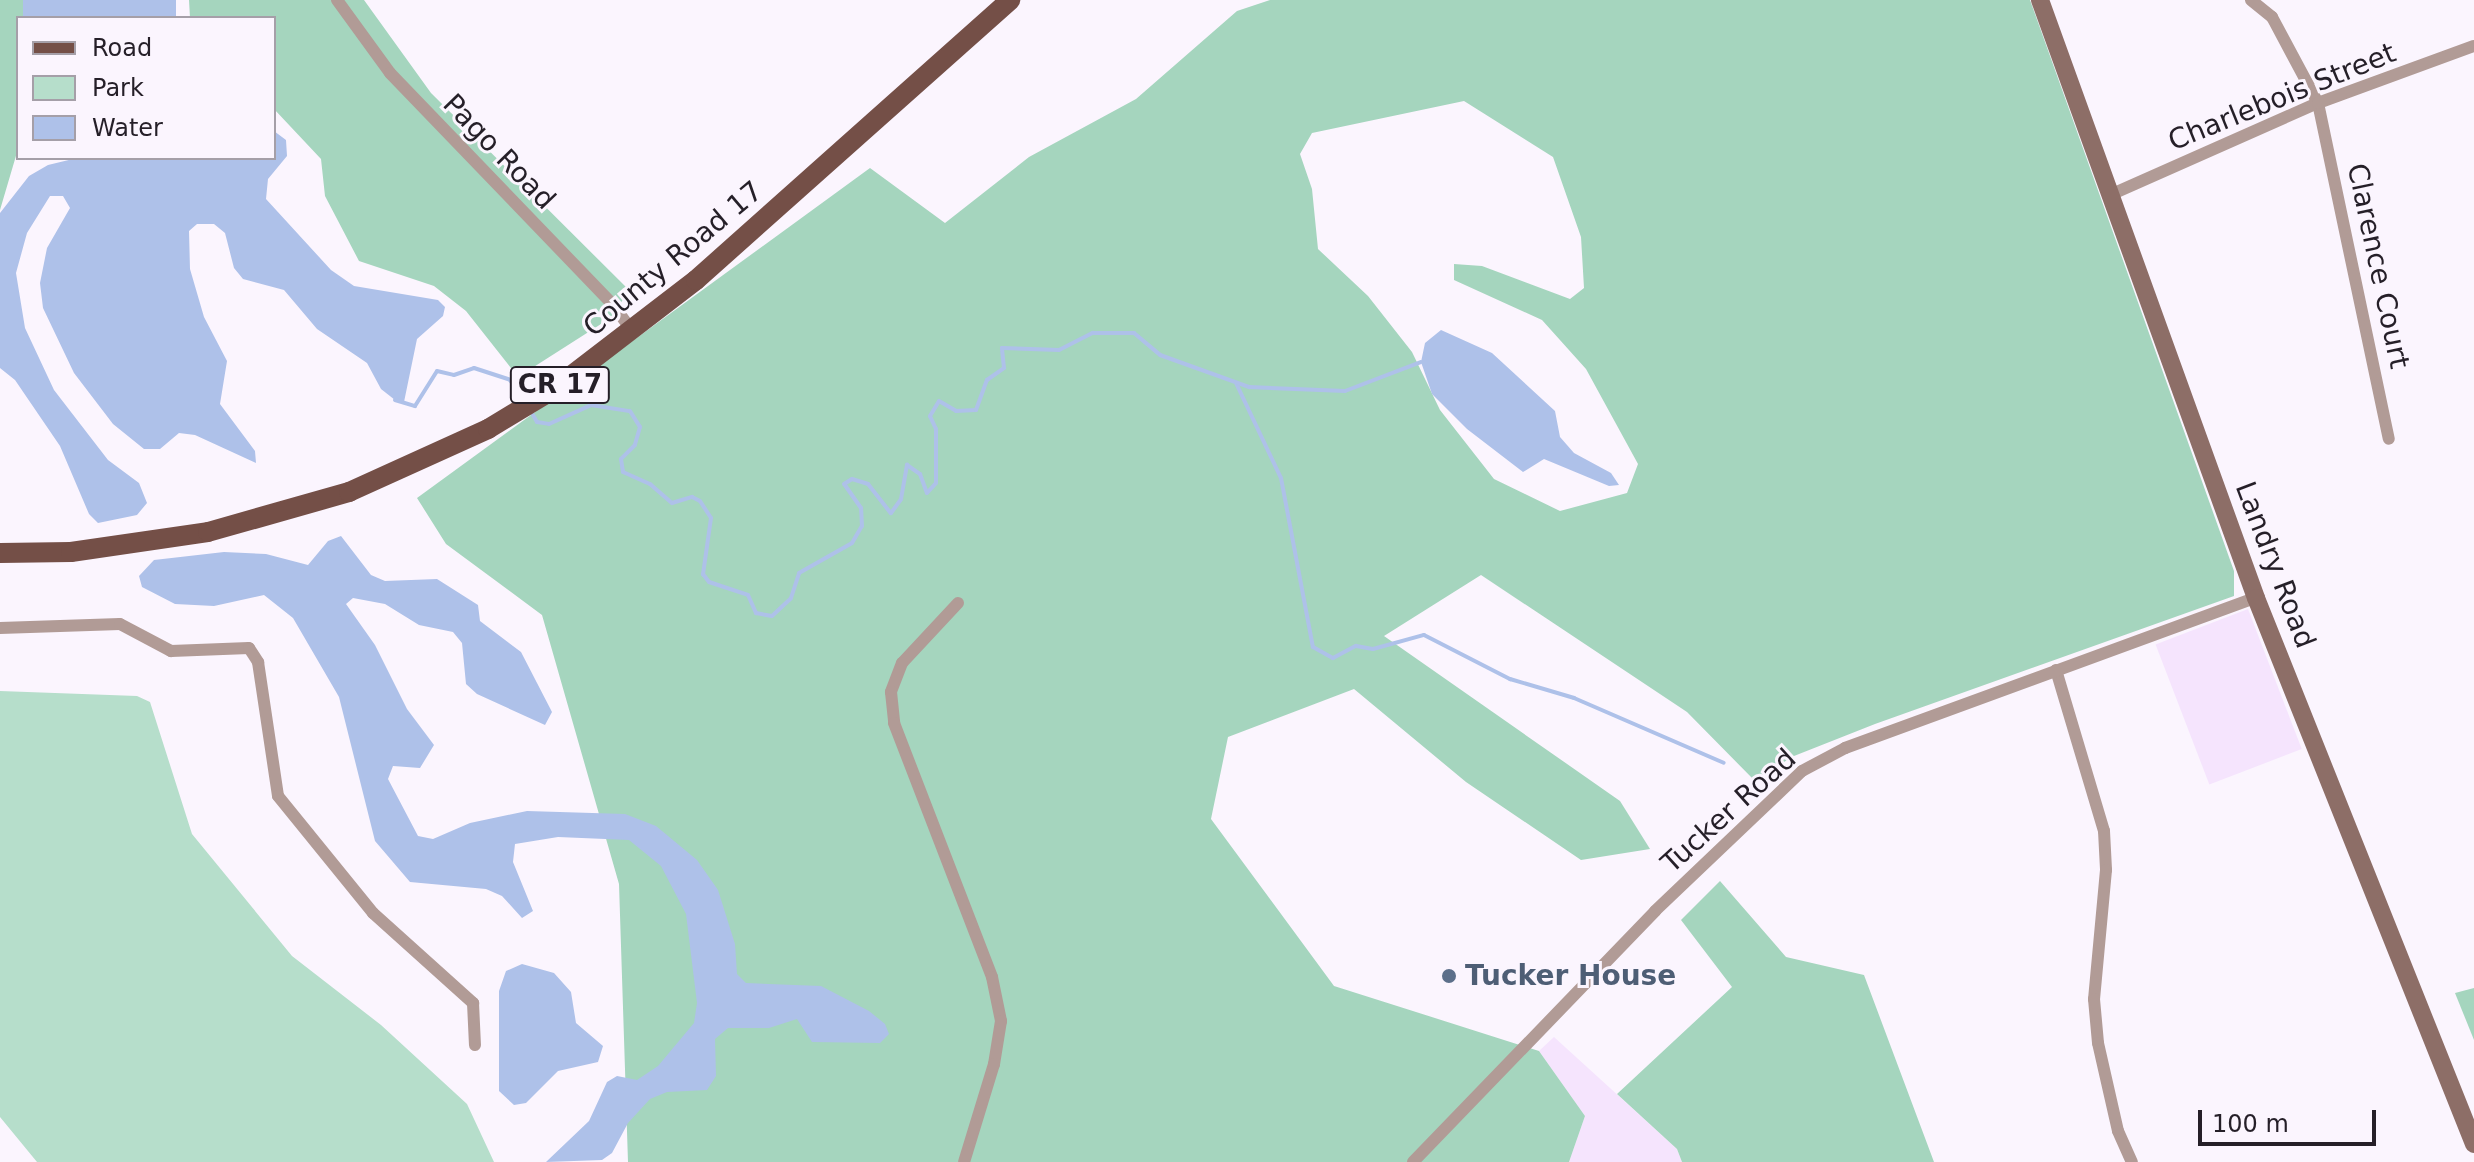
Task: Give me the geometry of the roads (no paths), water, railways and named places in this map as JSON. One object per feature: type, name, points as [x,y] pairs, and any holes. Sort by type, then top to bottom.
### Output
[{"type":"main road","name":"County Road 17","points":[[0,553],[71,552],[208,532],[349,492],[488,429],[633,332],[740,244],[1010,0]]},
{"type":"main road","name":"Landry Road","points":[[2040,0],[2256,598],[2474,1144]]},
{"type":"street","name":"Pago Road","points":[[337,0],[390,73],[614,306],[633,332]]},
{"type":"street","name":"Clarence Court","points":[[2251,0],[2272,17],[2318,103],[2389,439]]},
{"type":"street","name":"Charlebois Street","points":[[2110,195],[2318,103],[2474,46]]},
{"type":"street","name":"Tucker Road","points":[[1413,1162],[1655,911],[1802,771],[1845,748],[2256,598]]},
{"type":"street","points":[[958,603],[902,663],[891,692],[894,723],[992,977],[1001,1021],[994,1064],[964,1162]]},
{"type":"street","points":[[0,628],[120,624],[171,651],[249,648],[258,662],[278,796],[373,913],[473,1003],[475,1045]]},
{"type":"street","points":[[2056,670],[2104,831],[2106,870],[2094,999],[2098,1043],[2118,1131],[2132,1162]]},
{"type":"water","points":[[23,0],[176,0],[176,16],[23,16]]},
{"type":"water","points":[[276,132],[286,140],[287,156],[268,179],[266,199],[331,270],[354,286],[438,300],[445,307],[443,316],[417,339],[404,402],[395,400],[381,389],[367,363],[317,329],[284,290],[243,279],[234,268],[225,233],[214,224],[197,224],[189,231],[190,269],[204,317],[227,361],[220,404],[255,451],[256,463],[195,435],[179,433],[160,449],[144,449],[113,424],[74,373],[43,308],[40,283],[47,248],[70,208],[63,196],[50,196],[27,233],[16,273],[25,328],[54,390],[108,460],[139,483],[147,503],[137,515],[98,523],[89,514],[60,446],[15,380],[0,368],[0,213],[29,176],[48,165],[69,160],[276,160]]},
{"type":"water","points":[[1441,330],[1492,353],[1555,411],[1560,437],[1574,453],[1611,473],[1619,485],[1609,486],[1544,459],[1523,472],[1467,429],[1432,394],[1421,362],[1425,343]]},
{"type":"water","points":[[341,536],[371,575],[385,581],[437,579],[478,605],[480,621],[521,652],[552,712],[545,725],[477,694],[466,684],[462,643],[453,632],[419,625],[385,604],[353,598],[346,604],[375,645],[407,709],[434,745],[420,768],[393,766],[388,779],[418,836],[433,839],[470,823],[527,811],[625,814],[656,826],[697,860],[718,890],[735,944],[737,974],[746,983],[821,986],[869,1011],[885,1024],[889,1034],[880,1043],[812,1042],[797,1019],[769,1028],[728,1028],[715,1039],[716,1076],[707,1090],[667,1092],[650,1099],[628,1123],[612,1153],[602,1160],[546,1162],[589,1121],[607,1082],[617,1076],[637,1080],[658,1066],[694,1023],[697,1003],[686,914],[661,866],[629,840],[558,837],[515,844],[513,862],[533,911],[522,918],[502,896],[486,889],[410,882],[375,841],[339,697],[293,618],[264,595],[214,606],[175,604],[142,587],[139,576],[154,560],[224,552],[266,554],[308,565],[328,541]]},
{"type":"water","points":[[522,964],[554,973],[571,992],[576,1023],[603,1046],[598,1062],[558,1071],[526,1103],[514,1105],[499,1091],[499,991],[506,971]]},
{"type":"waterway","points":[[533,415],[537,422],[549,424],[591,405],[630,411],[640,427],[635,445],[621,459],[623,472],[650,484],[672,503],[692,497],[700,501],[711,518],[703,574],[709,582],[748,595],[756,613],[772,616],[791,598],[799,573],[852,543],[862,526],[861,508],[844,484],[852,479],[868,484],[891,513],[901,499],[907,465],[920,474],[927,493],[936,483],[936,429],[930,416],[939,401],[956,411],[976,410],[987,380],[1004,368],[1002,348],[1059,350],[1093,333],[1134,333],[1160,355],[1249,387],[1345,391],[1421,362]]},
{"type":"waterway","points":[[395,400],[415,406],[437,371],[454,375],[474,368],[510,380],[521,397]]},
{"type":"waterway","points":[[1236,383],[1281,478],[1313,647],[1333,658],[1356,646],[1373,649],[1424,635],[1510,679],[1574,698],[1724,763]]},
{"type":"place","name":"Tucker House","points":[[1449,976]]}]
